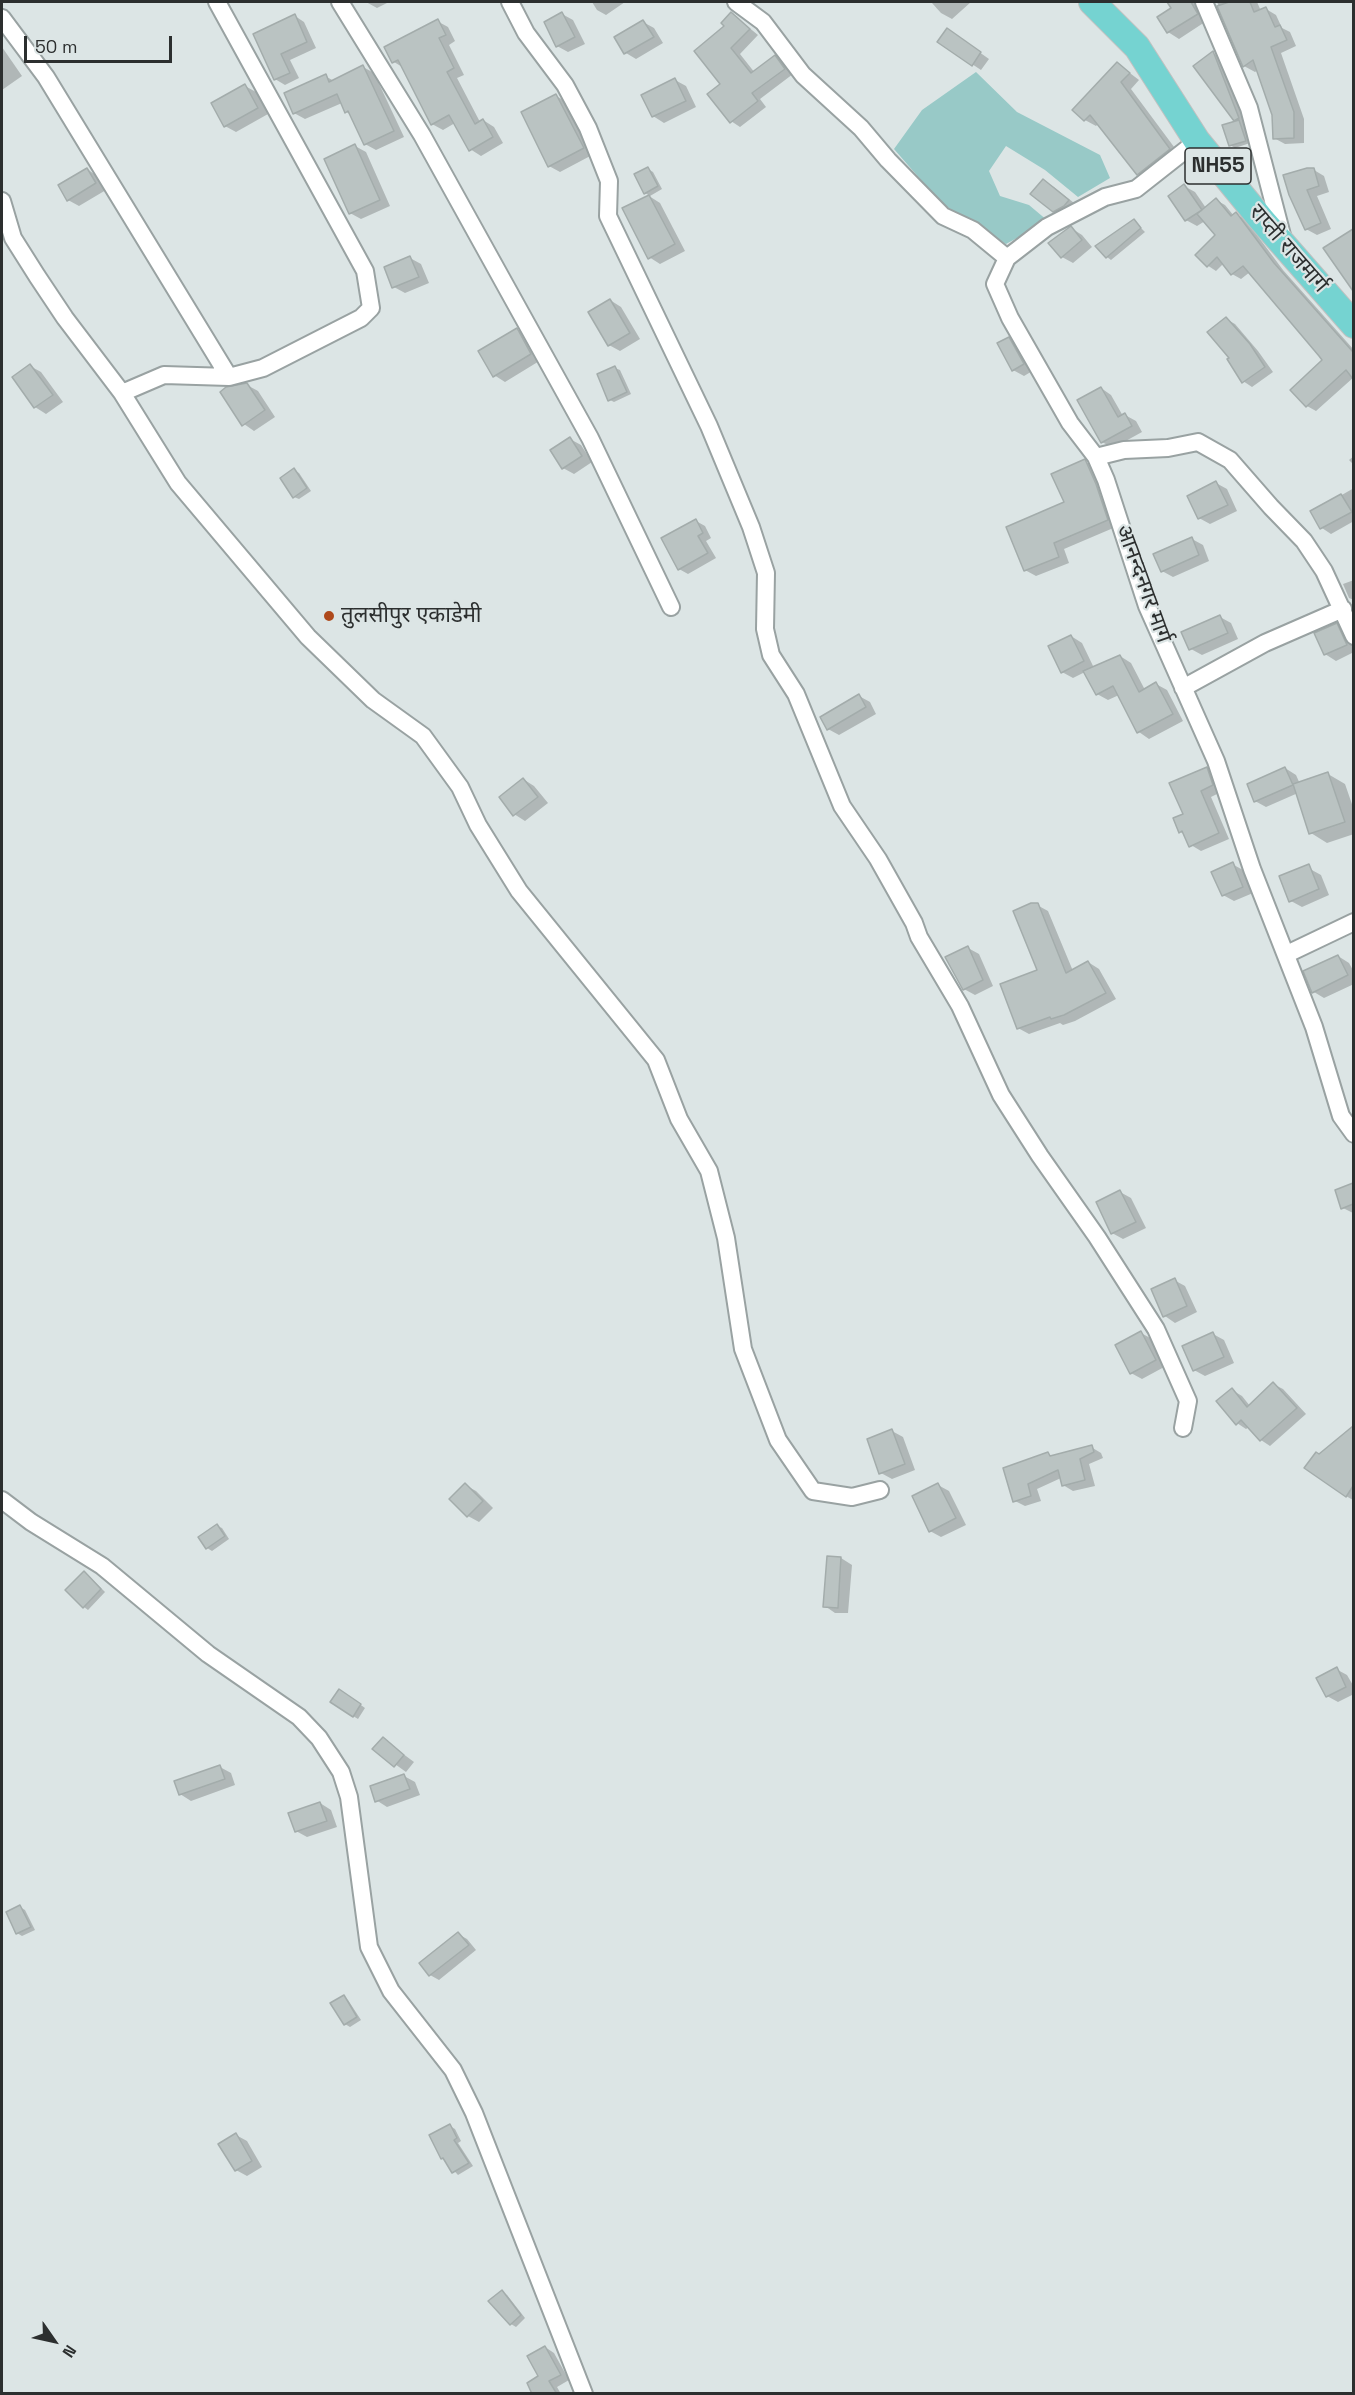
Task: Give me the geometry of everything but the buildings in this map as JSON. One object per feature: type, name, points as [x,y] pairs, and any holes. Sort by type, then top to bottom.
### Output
[{"type":"main road","name":"राप्ती राजमार्ग","points":[[1092,2],[1137,47],[1197,141],[1353,325]]},
{"type":"street","points":[[123,393],[164,375],[229,377],[263,368],[361,318],[371,308],[365,271],[216,2]]},
{"type":"street","points":[[340,2],[422,135],[590,438],[671,607]]},
{"type":"street","points":[[510,2],[526,33],[565,84],[592,139],[609,181],[608,216],[709,426],[751,528],[766,573],[765,629],[771,655],[796,694],[842,806],[878,859],[914,922],[919,937],[960,1006],[1001,1095],[1156,1329],[1188,1401],[1184,1428]]},
{"type":"street","points":[[736,2],[763,22],[803,75],[861,128],[888,160],[943,216],[974,230],[1008,258]]},
{"type":"street","points":[[1204,2],[1249,108],[1285,247]]},
{"type":"street","points":[[2,18],[46,77],[229,377]]},
{"type":"street","name":"आनन्दनगर मार्ग","points":[[1197,141],[1136,189],[1105,196],[1047,227],[1008,258],[994,284],[1010,318],[1070,423],[1096,457],[1118,514],[1147,606],[1216,761],[1252,869],[1314,1027],[1341,1116],[1353,1134]]},
{"type":"street","points":[[2,201],[4,222],[13,238],[54,302],[123,393],[178,483],[308,637],[373,700],[423,736],[460,787],[478,825],[519,891],[656,1060],[679,1119],[709,1171],[726,1238],[743,1348],[778,1440],[813,1491],[852,1497],[880,1490]]},
{"type":"street","points":[[1096,457],[1124,450],[1168,448],[1198,442],[1230,460],[1271,507],[1305,541],[1343,609],[1353,636]]},
{"type":"street","points":[[1184,688],[1265,643],[1343,609]]},
{"type":"street","points":[[1287,954],[1353,922]]},
{"type":"street","points":[[2,1500],[31,1522],[102,1566],[208,1654],[299,1717],[319,1738],[341,1772],[349,1797],[369,1947],[391,1991],[453,2070],[474,2113],[584,2394]]},
{"type":"shaded area","points":[[976,72],[1017,112],[1100,155],[1110,178],[1078,197],[1045,170],[1006,146],[989,171],[1000,196],[1029,205],[1048,221],[1006,244],[941,203],[894,149],[922,110]]},
{"type":"place","name":"तुलसीपुर एकाडेमी","points":[[329,616]]}]
